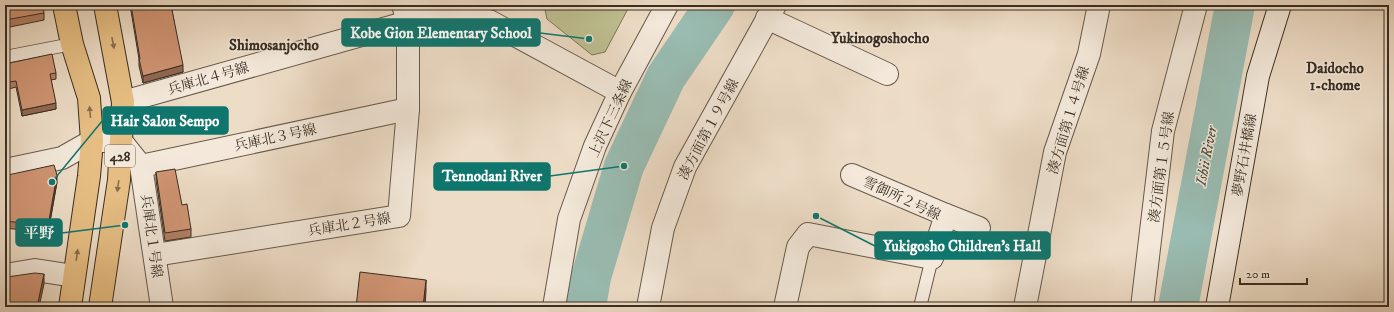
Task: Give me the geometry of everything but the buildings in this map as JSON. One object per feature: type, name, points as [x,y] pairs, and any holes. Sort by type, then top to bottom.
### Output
[{"type":"highway","name":"428","points":[[64,5],[72,44],[89,98],[92,140],[89,176],[70,307]]},
{"type":"highway","name":"428","points":[[100,307],[119,180],[123,102],[105,5]]},
{"type":"street","name":"上沢下三条線","points":[[554,307],[569,219],[595,146],[620,92],[667,5]]},
{"type":"street","name":"湊方面第１４号線","points":[[1025,307],[1055,152],[1088,54],[1099,5]]},
{"type":"street","name":"湊方面第１５号線","points":[[1142,307],[1163,131],[1196,5]]},
{"type":"street","name":"夢野石井橋線","points":[[1217,307],[1258,76],[1280,5]]},
{"type":"street","points":[[771,12],[888,74]]},
{"type":"street","name":"湊方面第１９号線","points":[[648,307],[663,228],[685,167],[771,12]]},
{"type":"street","name":"兵庫北４号線","points":[[123,102],[405,13],[454,14],[489,21],[620,92]]},
{"type":"street","name":"兵庫北２号線","points":[[155,255],[399,216],[408,109],[405,13]]},
{"type":"street","name":"兵庫北３号線","points":[[141,166],[408,109]]},
{"type":"street","points":[[5,170],[62,158],[92,140],[121,141],[141,166]]},
{"type":"street","name":"兵庫北１号線","points":[[141,166],[162,307]]},
{"type":"street","name":"雪御所２号線","points":[[852,175],[946,215],[932,258]]},
{"type":"street","points":[[946,215],[979,228]]},
{"type":"street","points":[[785,307],[798,247],[808,234],[932,258]]},
{"type":"street","points":[[5,274],[35,270],[74,276]]},
{"type":"lane","points":[[5,58],[72,44]]},
{"type":"lane","points":[[920,307],[932,258]]},
{"type":"green space","points":[[544,5],[630,5],[605,52],[592,55],[547,19]]},
{"type":"waterway","points":[[586,307],[591,277],[624,166],[666,77],[715,5]]},
{"type":"waterway","name":"Ishii River","points":[[1178,307],[1235,5]]},
{"type":"place","name":"Kobe Gion Elementary School","points":[[589,39]]},
{"type":"place","name":"Tennodani River","points":[[624,166]]},
{"type":"place","name":"Hair Salon Sempo","points":[[52,182]]},
{"type":"place","name":"Yukigosho Children's Hall","points":[[816,216]]},
{"type":"place","name":"平野","points":[[125,225]]},
{"type":"district","name":"Yukinogoshocho","points":[[880,38]]},
{"type":"district","name":"Shimosanjocho","points":[[274,45]]},
{"type":"district","name":"Daidocho 1-chome","points":[[1335,76]]}]
